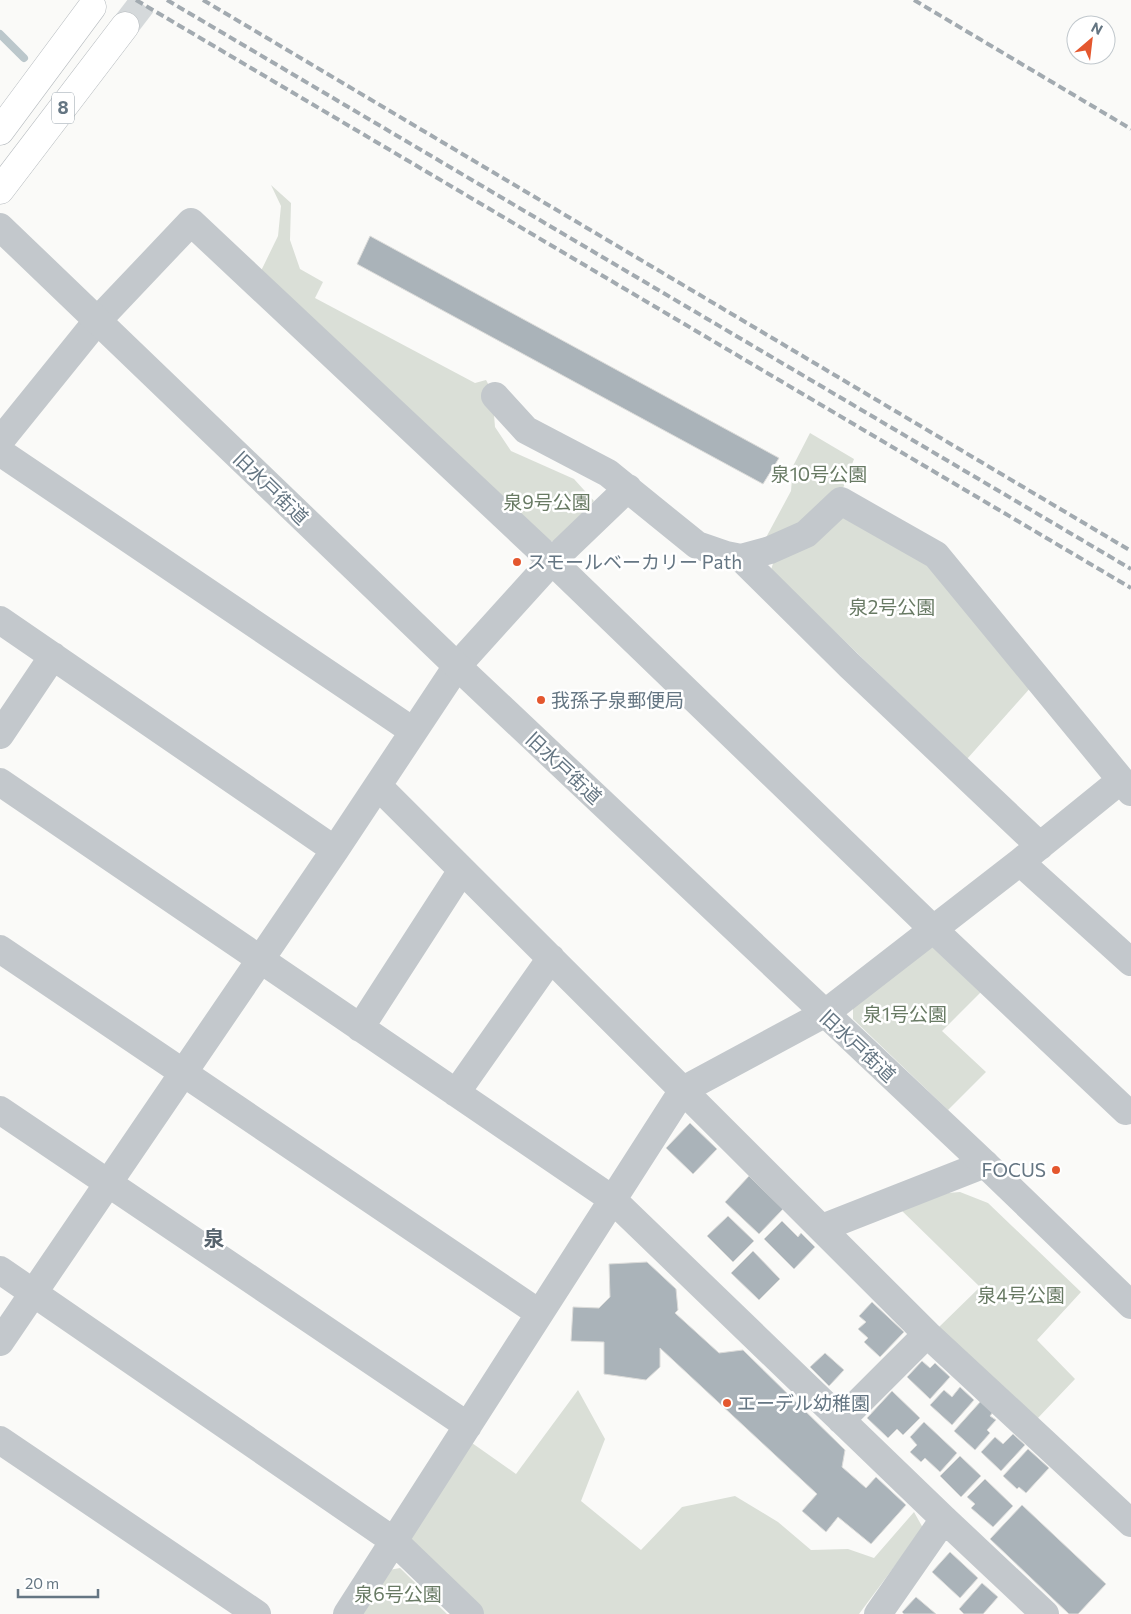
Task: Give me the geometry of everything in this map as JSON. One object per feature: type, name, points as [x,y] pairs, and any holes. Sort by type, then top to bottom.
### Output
[{"type":"main road","name":"8","points":[[0,130],[92,7]]},
{"type":"main road","name":"8","points":[[0,190],[125,26]]},
{"type":"street","points":[[0,441],[98,320],[191,222],[552,561],[933,929],[1129,1109]]},
{"type":"street","name":"旧水戸街道","points":[[0,227],[457,666],[985,1164],[1131,1305]]},
{"type":"street","points":[[495,396],[526,430],[608,473],[697,545],[741,558],[849,665],[1131,962]]},
{"type":"street","points":[[0,452],[413,730]]},
{"type":"street","points":[[0,1342],[185,1072],[457,666],[552,561],[628,488]]},
{"type":"street","points":[[347,1614],[683,1090],[824,1014],[1030,854],[1126,786],[936,556],[842,501],[806,534],[770,550],[741,558]]},
{"type":"street","points":[[0,620],[335,850]]},
{"type":"street","points":[[0,735],[53,656]]},
{"type":"street","points":[[0,782],[612,1199],[1045,1614]]},
{"type":"street","points":[[378,786],[927,1334],[1131,1522]]},
{"type":"street","points":[[360,1028],[462,870]]},
{"type":"street","points":[[0,949],[185,1072],[539,1313]]},
{"type":"street","points":[[456,1093],[551,958]]},
{"type":"street","points":[[0,1110],[468,1426]]},
{"type":"street","points":[[822,1228],[985,1164]]},
{"type":"street","points":[[0,1270],[394,1541],[470,1614]]},
{"type":"street","points":[[841,1420],[927,1334]]},
{"type":"street","points":[[0,1440],[257,1614]]},
{"type":"street","points":[[878,1614],[944,1519]]},
{"type":"green space","name":"泉9号公園","points":[[271,185],[291,203],[290,240],[300,269],[323,282],[315,298],[475,383],[486,380],[492,391],[495,427],[511,451],[574,479],[594,501],[555,541],[543,542],[260,273],[278,236],[281,206]]},
{"type":"green space","name":"泉10号公園","points":[[810,433],[854,459],[842,491],[801,526],[762,545],[791,491],[793,466]]},
{"type":"green space","name":"泉2号公園","points":[[849,516],[930,564],[1032,686],[967,759],[771,570],[774,560],[836,518]]},
{"type":"green space","name":"泉1号公園","points":[[926,946],[938,948],[982,991],[942,1031],[986,1072],[948,1110],[853,1019],[853,1005]]},
{"type":"green space","name":"泉4号公園","points":[[960,1192],[988,1203],[1081,1292],[1037,1340],[1075,1379],[1036,1420],[938,1328],[980,1287],[898,1207],[948,1193]]},
{"type":"green space","points":[[578,1390],[605,1439],[581,1501],[641,1550],[682,1507],[735,1496],[778,1522],[811,1550],[848,1549],[874,1558],[914,1512],[923,1528],[859,1614],[482,1614],[411,1547],[411,1534],[472,1443],[516,1474]]},
{"type":"green space","name":"泉6号公園","points":[[400,1568],[447,1614],[361,1614],[389,1570]]},
{"type":"building","points":[[370,236],[779,458],[763,484],[357,264]]},
{"type":"building","points":[[690,1123],[717,1149],[693,1174],[666,1148]]},
{"type":"building","points":[[749,1176],[783,1209],[759,1234],[725,1202]]},
{"type":"building","points":[[728,1216],[754,1241],[733,1262],[707,1236]]},
{"type":"building","points":[[782,1221],[798,1237],[801,1233],[815,1247],[794,1269],[764,1239]]},
{"type":"building","points":[[753,1251],[780,1279],[759,1300],[731,1273]]},
{"type":"building","points":[[647,1262],[676,1289],[678,1310],[675,1313],[719,1353],[743,1350],[845,1450],[842,1467],[866,1488],[876,1477],[906,1505],[871,1544],[838,1517],[826,1532],[802,1511],[817,1494],[660,1348],[660,1367],[646,1380],[604,1374],[604,1342],[571,1341],[573,1307],[599,1308],[610,1297],[609,1264]]},
{"type":"building","points":[[872,1302],[904,1332],[880,1357],[864,1342],[868,1338],[858,1329],[866,1322],[859,1316]]},
{"type":"building","points":[[825,1353],[844,1370],[829,1386],[810,1367]]},
{"type":"building","points":[[922,1361],[930,1368],[935,1363],[950,1377],[930,1399],[907,1377]]},
{"type":"building","points":[[960,1387],[974,1400],[952,1425],[930,1405],[944,1390],[952,1397]]},
{"type":"building","points":[[892,1391],[920,1418],[903,1435],[897,1429],[888,1438],[867,1418]]},
{"type":"building","points":[[981,1401],[993,1412],[990,1416],[996,1420],[987,1430],[990,1433],[975,1450],[954,1431]]},
{"type":"building","points":[[924,1422],[957,1453],[940,1472],[925,1458],[921,1462],[910,1452],[917,1445],[910,1437]]},
{"type":"building","points":[[1013,1434],[1025,1445],[1001,1471],[981,1452],[995,1437],[1003,1444]]},
{"type":"building","points":[[1028,1449],[1049,1468],[1026,1493],[1019,1487],[1017,1489],[1003,1476]]},
{"type":"building","points":[[960,1456],[981,1476],[961,1497],[940,1476]]},
{"type":"building","points":[[985,1479],[1013,1506],[993,1527],[971,1508],[975,1504],[967,1497]]},
{"type":"building","points":[[1022,1505],[1106,1584],[1078,1614],[1069,1614],[990,1539]]},
{"type":"building","points":[[950,1552],[978,1578],[960,1598],[932,1572]]},
{"type":"building","points":[[982,1583],[998,1597],[983,1614],[964,1614],[959,1609]]},
{"type":"building","points":[[916,1597],[936,1614],[904,1614],[902,1612]]},
{"type":"waterway","points":[[0,34],[24,58]]},
{"type":"tunnel","points":[[125,26],[145,0]]},
{"type":"railway","points":[[136,0],[1131,588]]},
{"type":"railway","points":[[167,0],[1131,569]]},
{"type":"railway","points":[[203,0],[1131,551]]},
{"type":"railway","points":[[914,0],[1131,129]]},
{"type":"place","name":"スモールベーカリー Path","points":[[517,562]]},
{"type":"place","name":"我孫子泉郵便局","points":[[541,700]]},
{"type":"place","name":"FOCUS","points":[[1056,1170]]},
{"type":"place","name":"エーデル幼稚園","points":[[727,1403]]},
{"type":"district","name":"泉","points":[[214,1239]]}]
